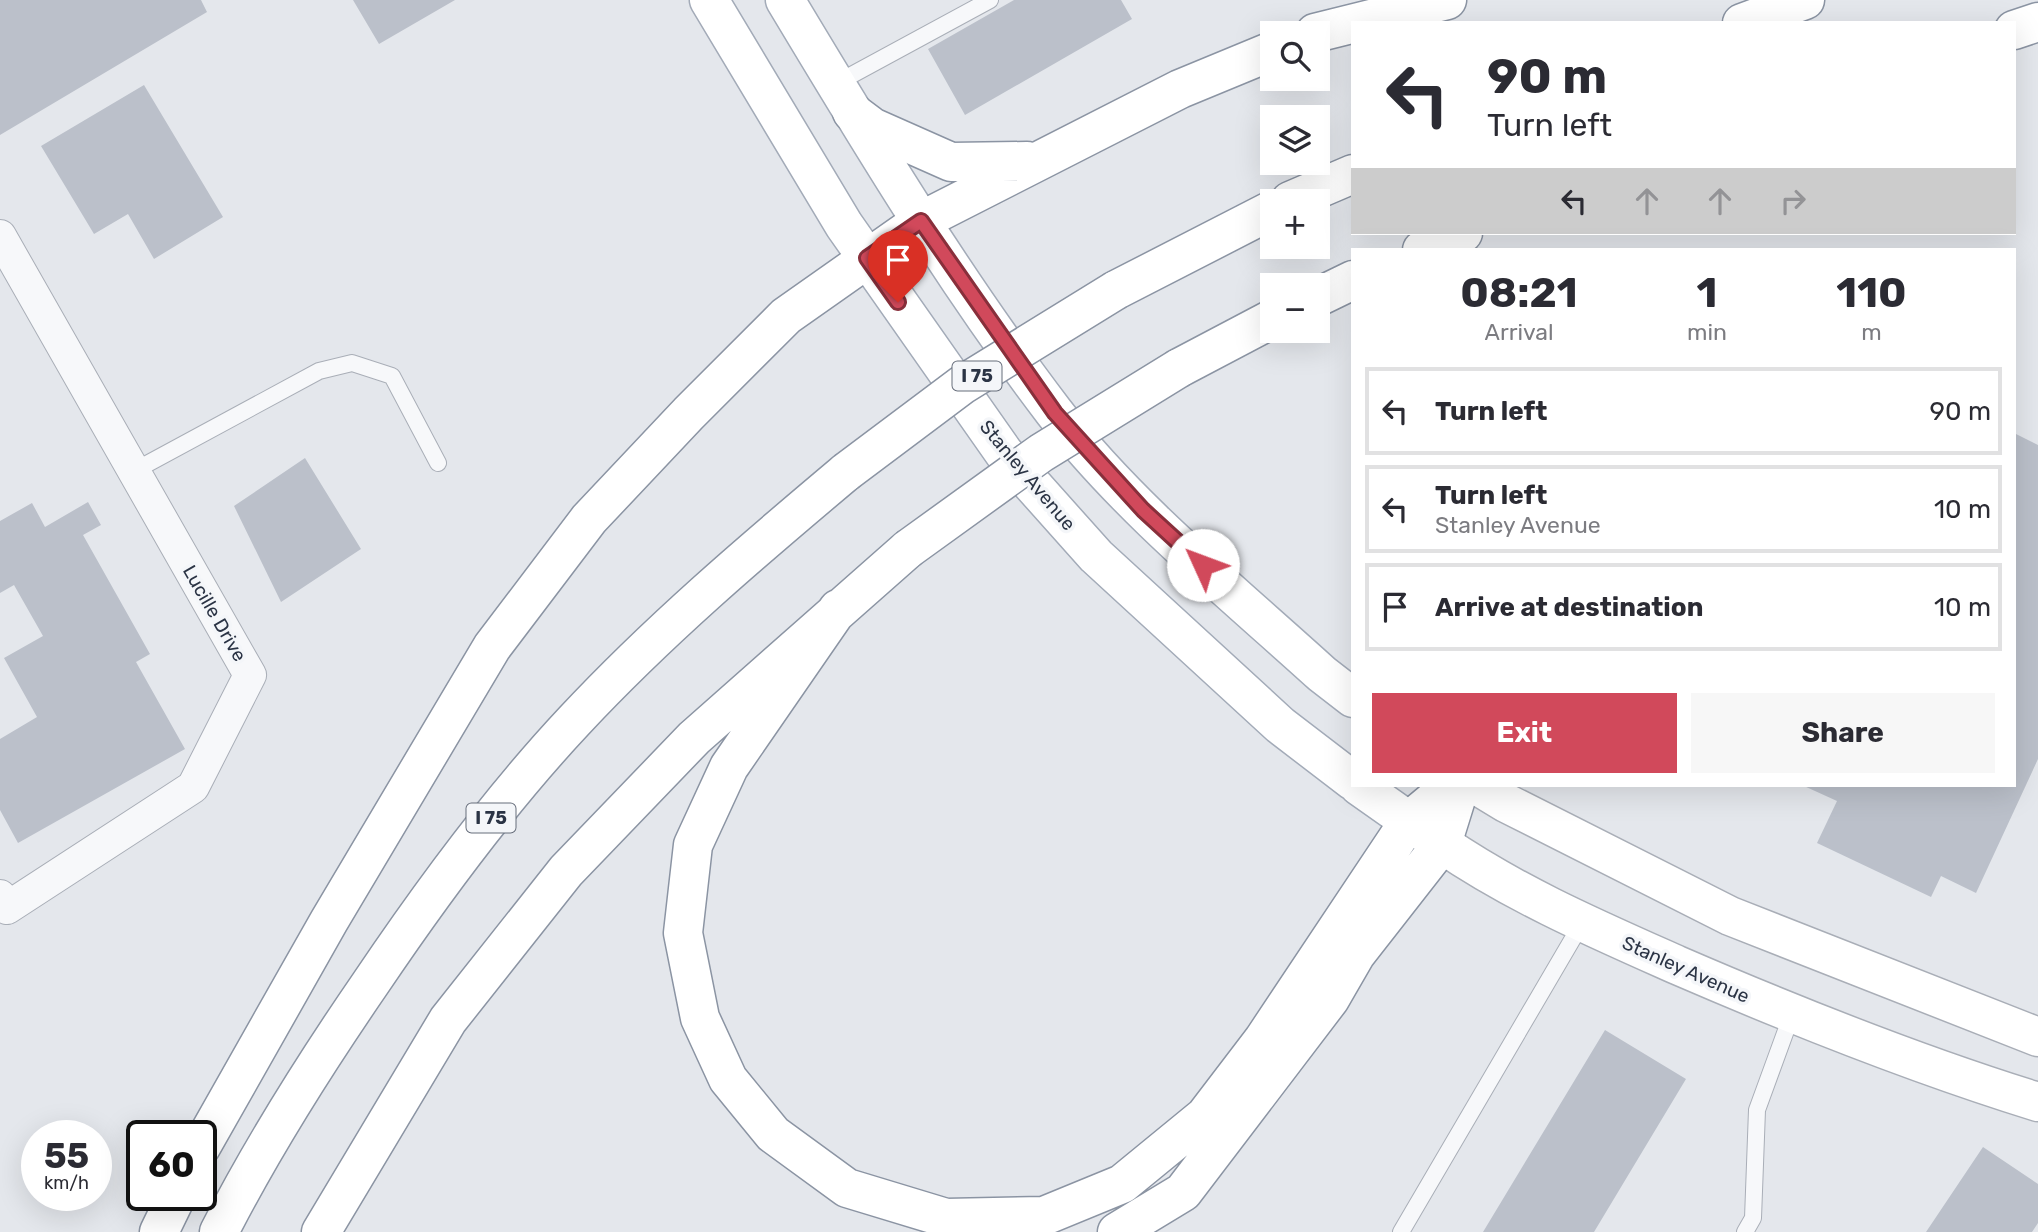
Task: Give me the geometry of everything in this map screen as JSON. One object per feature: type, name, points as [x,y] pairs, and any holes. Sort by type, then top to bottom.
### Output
[{"type":"main road","name":"Stanley Avenue","points":[[709,0],[867,258],[1004,453],[1097,556],[1280,724],[1351,779]]},
{"type":"main road","points":[[785,0],[921,221],[1055,413],[1143,510],[1322,674],[1351,696]]},
{"type":"main road","points":[[1363,21],[1447,0]]},
{"type":"main road","points":[[1747,21],[1805,0]]},
{"type":"main road","points":[[2016,29],[2038,22]]},
{"type":"main road","points":[[1330,29],[1351,24]]},
{"type":"main road","points":[[216,1120],[328,921],[492,647],[589,519],[689,413],[786,316],[921,221],[1036,160],[1180,89],[1260,56]]},
{"type":"main road","points":[[844,98],[872,127],[951,162],[1036,160]]},
{"type":"main road","points":[[1318,189],[1351,175]]},
{"type":"main road","name":"I 75","points":[[219,1232],[311,1070],[396,945],[481,830],[573,722],[696,599],[846,472],[962,385],[1116,290],[1260,216]]},
{"type":"main road","points":[[1427,248],[1458,235]]},
{"type":"main road","points":[[1330,291],[1351,281]]},
{"type":"main road","points":[[321,1232],[448,1020],[566,872],[694,738],[908,549],[1041,453],[1179,368],[1260,325]]},
{"type":"main road","points":[[838,609],[729,767],[693,845],[683,933],[700,1018],[728,1079],[773,1134],[847,1188],[946,1218],[1044,1216],[1122,1184],[1205,1116],[1263,1040],[1409,821],[1450,787]]},
{"type":"main road","name":"Stanley Avenue","points":[[1360,787],[1470,863],[1582,923],[1792,1014],[1980,1084],[2038,1102]]},
{"type":"main road","points":[[1117,1232],[1183,1192],[1330,999],[1356,954],[1442,844],[1460,787]]},
{"type":"main road","points":[[1480,787],[1506,803],[1730,916],[2038,1037]]},
{"type":"main road","points":[[159,1232],[169,1211]]},
{"type":"street","name":"Lucille Drive","points":[[0,236],[250,675],[193,787],[7,908],[0,896]]},
{"type":"lane","points":[[844,98],[990,0]]},
{"type":"lane","points":[[134,471],[319,371],[352,363],[392,376],[438,463]]},
{"type":"lane","points":[[1401,1232],[1582,923]]},
{"type":"lane","points":[[1745,1232],[1753,1218],[1757,1110],[1792,1014]]},
{"type":"building","points":[[0,0],[201,0],[207,12],[0,135]]},
{"type":"building","points":[[353,0],[455,0],[379,44]]},
{"type":"building","points":[[1014,0],[1121,0],[1132,19],[965,115],[928,49]]},
{"type":"building","points":[[144,85],[223,217],[154,259],[128,214],[94,234],[41,146]]},
{"type":"building","points":[[2016,434],[2038,445],[2038,759],[1976,893],[1941,876],[1931,897],[1817,843],[1837,801],[1806,787],[2016,787]]},
{"type":"building","points":[[305,458],[361,549],[281,602],[234,506]]},
{"type":"building","points":[[88,502],[101,525],[83,535],[150,654],[136,662],[185,749],[18,843],[0,810],[0,739],[37,717],[4,658],[43,636],[14,585],[0,593],[0,521],[32,503],[45,527]]},
{"type":"building","points":[[1605,1030],[1686,1079],[1594,1232],[1483,1232]]},
{"type":"building","points":[[1983,1147],[2038,1184],[2038,1223],[2032,1232],[1926,1232]]},
{"type":"route","points":[[898,302],[867,258],[921,221],[1055,413],[1143,510],[1203,565]]}]
